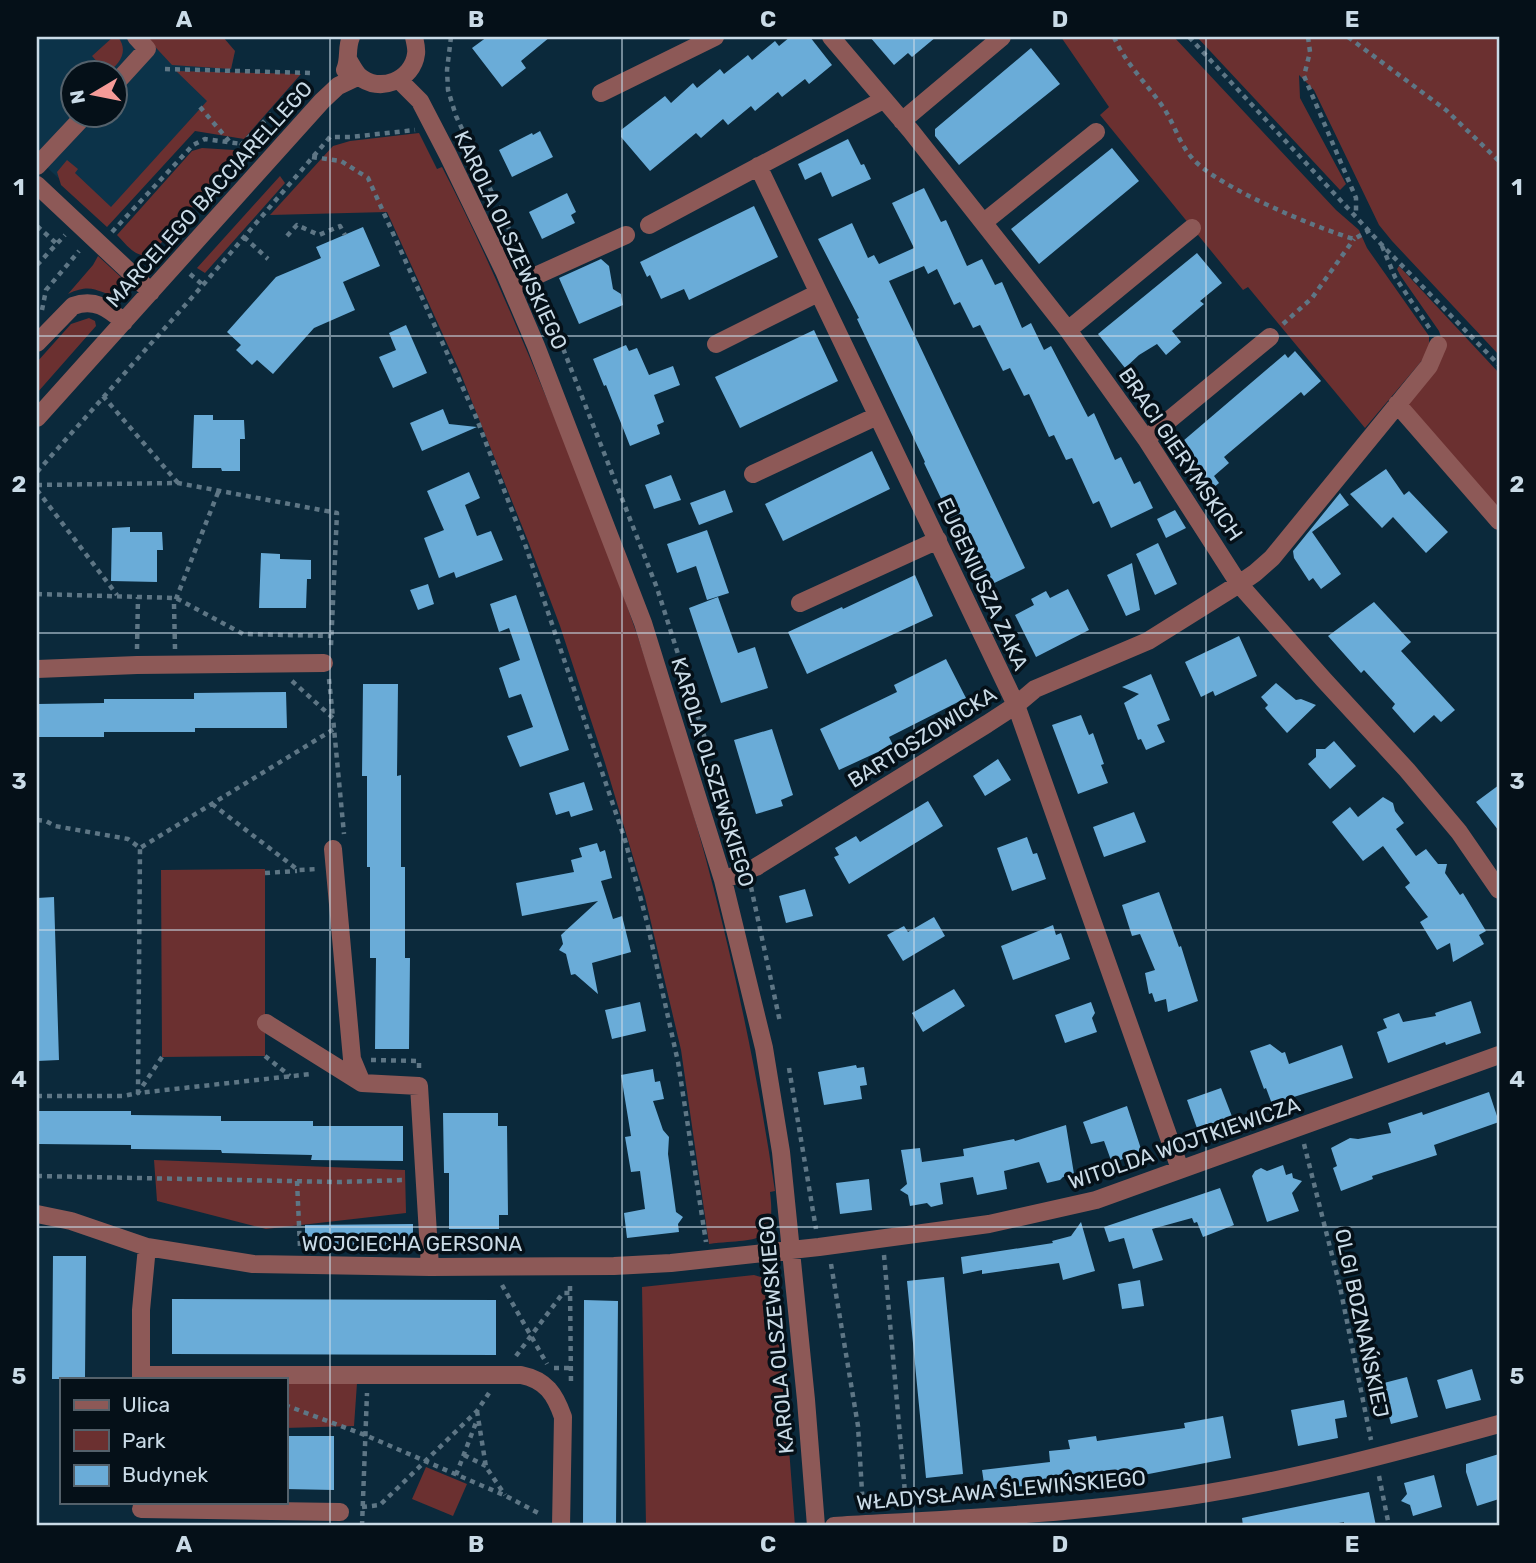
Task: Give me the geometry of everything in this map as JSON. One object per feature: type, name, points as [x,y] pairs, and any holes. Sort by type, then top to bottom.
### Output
[{"type":"street","points":[[130,68],[147,49],[135,37]]},
{"type":"street","name":"MARCELEGO BACCIARELLEGO","points":[[37,418],[354,69],[348,44],[351,37]]},
{"type":"street","points":[[354,69],[372,83],[386,84],[405,74],[417,53],[414,37]]},
{"type":"street","points":[[601,93],[715,37]]},
{"type":"street","name":"BRACI GIERYMSKICH","points":[[831,37],[984,222],[1068,330],[1146,439],[1239,584],[1460,832],[1499,890]]},
{"type":"street","points":[[902,121],[1002,37]]},
{"type":"street","name":"KAROLA OLSZEWSKIEGO","points":[[405,74],[511,287],[643,623],[723,880],[764,1048],[781,1152],[816,1526]]},
{"type":"street","points":[[649,225],[883,100]]},
{"type":"street","points":[[37,166],[72,130]]},
{"type":"street","points":[[984,222],[1096,132]]},
{"type":"street","name":"EUGENIUSZA ZAKA","points":[[758,166],[1016,705],[1180,1169]]},
{"type":"street","points":[[37,185],[151,292]]},
{"type":"street","points":[[1068,330],[1192,228]]},
{"type":"street","points":[[511,287],[626,235]]},
{"type":"street","points":[[716,344],[818,293]]},
{"type":"street","points":[[37,343],[73,306],[80,303],[89,302],[101,306],[124,322]]},
{"type":"street","points":[[1146,439],[1270,337]]},
{"type":"street","name":"BARTOSZOWICKA","points":[[723,880],[756,867],[1016,705],[1035,689],[1148,641],[1255,573],[1272,558],[1429,366],[1438,345]]},
{"type":"street","points":[[1397,404],[1499,521]]},
{"type":"street","points":[[753,474],[877,416]]},
{"type":"street","points":[[800,603],[938,540]]},
{"type":"street","points":[[37,669],[328,661]]},
{"type":"street","points":[[333,849],[352,1059],[362,1083]]},
{"type":"street","points":[[266,1023],[362,1083],[419,1086],[430,1267]]},
{"type":"street","name":"WITOLDA WOJTKIEWICZA","points":[[792,1250],[989,1224],[1096,1200],[1499,1055]]},
{"type":"street","name":"WOJCIECHA GERSONA","points":[[37,1214],[71,1221],[147,1247],[253,1264],[638,1266],[792,1250]]},
{"type":"street","points":[[147,1247],[141,1310],[141,1377],[368,1374],[535,1378],[549,1388],[557,1400],[563,1418],[561,1524]]},
{"type":"street","name":"WŁADYSŁAWA ŚLEWIŃSKIEGO","points":[[834,1526],[1031,1515],[1189,1496],[1274,1481],[1375,1458],[1499,1424]]},
{"type":"street","points":[[142,1512],[340,1512]]},
{"type":"path","points":[[1114,37],[1163,108],[1179,140],[1193,159],[1226,183],[1331,233],[1354,239]]},
{"type":"path","points":[[1189,37],[1381,244],[1499,365]]},
{"type":"path","points":[[1308,37],[1310,51],[1304,76],[1356,198],[1356,214]]},
{"type":"path","points":[[1348,37],[1446,110],[1499,161]]},
{"type":"path","points":[[165,69],[311,73]]},
{"type":"path","points":[[230,174],[238,164],[237,151],[284,101]]},
{"type":"path","points":[[201,107],[230,142]]},
{"type":"path","points":[[37,472],[330,137],[420,129],[432,124]]},
{"type":"path","points":[[109,235],[193,145],[205,139],[246,142]]},
{"type":"path","points":[[312,157],[341,161],[368,178],[476,417],[526,547],[604,776],[647,922],[678,1062],[709,1259]]},
{"type":"path","points":[[284,170],[293,179]]},
{"type":"path","points":[[37,265],[76,223]]},
{"type":"path","points":[[287,236],[297,225],[319,235],[340,226],[345,235]]},
{"type":"path","points":[[37,226],[57,244]]},
{"type":"path","points":[[1270,337],[1312,298],[1354,239],[1370,230]]},
{"type":"path","points":[[244,237],[268,259]]},
{"type":"path","points":[[1381,244],[1395,277],[1438,345]]},
{"type":"path","points":[[37,315],[43,309],[46,290],[83,247]]},
{"type":"path","points":[[190,274],[203,285]]},
{"type":"path","points":[[103,396],[178,483]]},
{"type":"path","points":[[37,485],[178,483],[337,513],[328,661],[334,729],[140,848]]},
{"type":"path","points":[[37,490],[117,596]]},
{"type":"path","points":[[175,646],[176,598],[219,490]]},
{"type":"path","points":[[37,594],[176,598],[243,634],[331,636]]},
{"type":"path","points":[[137,665],[138,597]]},
{"type":"path","points":[[289,663],[292,683],[333,718]]},
{"type":"path","points":[[211,803],[298,870]]},
{"type":"path","points":[[37,820],[47,821],[55,826],[128,839],[140,848]]},
{"type":"path","points":[[138,1093],[140,848]]},
{"type":"path","points":[[265,873],[335,868]]},
{"type":"path","points":[[265,1056],[291,1077]]},
{"type":"path","points":[[138,1093],[162,1057]]},
{"type":"path","points":[[37,1096],[123,1096],[340,1070]]},
{"type":"path","name":"OLGI BOZNAŃSKIEJ","points":[[1300,1128],[1340,1287],[1388,1526]]},
{"type":"path","points":[[37,1176],[297,1181],[424,1180]]},
{"type":"path","points":[[297,1181],[300,1251]]},
{"type":"path","points":[[883,1239],[908,1522]]},
{"type":"path","points":[[831,1259],[858,1426],[863,1512]]},
{"type":"path","points":[[502,1285],[549,1368]]},
{"type":"path","points":[[515,1357],[563,1293],[570,1293]]},
{"type":"path","points":[[362,1526],[368,1374]]},
{"type":"path","points":[[362,1507],[380,1505],[477,1411],[501,1376]]},
{"type":"path","points":[[287,1406],[426,1461],[506,1496],[561,1524]]},
{"type":"path","points":[[477,1411],[486,1467],[506,1496]]},
{"type":"path","points":[[454,1475],[478,1419]]},
{"type":"path","points":[[464,1455],[486,1467]]},
{"type":"shaded area","points":[[37,37],[223,37],[235,51],[229,81],[103,220],[37,158]]},
{"type":"green space","points":[[113,37],[118,37],[123,47],[120,60],[96,60],[92,56]]},
{"type":"green space","points":[[146,37],[223,37],[235,51],[231,69],[172,65]]},
{"type":"green space","points":[[1061,37],[1174,37],[1336,210],[1359,230],[1367,248],[1429,336],[1429,349],[1424,358],[1365,428],[1248,287],[1243,290],[1100,115],[1109,107]]},
{"type":"green space","points":[[1197,37],[1499,37],[1499,355],[1379,225],[1314,90],[1299,75],[1300,98],[1346,184],[1340,190]]},
{"type":"green space","points":[[176,71],[301,74],[244,139],[195,131],[107,227],[61,185],[57,172],[67,160],[78,169],[75,173],[111,207],[207,101]]},
{"type":"green space","points":[[419,133],[437,169],[442,167],[471,225],[549,404],[623,596],[687,791],[738,989],[775,1191],[770,1192],[770,1223],[766,1231],[750,1240],[709,1244],[681,1050],[645,897],[605,763],[560,626],[528,541],[460,372],[387,212],[270,215],[333,146],[350,141]]},
{"type":"green space","points":[[202,148],[234,150],[233,164],[194,207],[184,212],[184,218],[150,255],[136,253],[117,235],[192,151]]},
{"type":"green space","points":[[280,176],[285,183],[205,273],[197,268]]},
{"type":"green space","points":[[98,256],[123,279],[127,292],[115,295],[85,289],[68,294],[93,265]]},
{"type":"green space","points":[[1399,266],[1499,373],[1499,513],[1406,407],[1444,346],[1439,331],[1400,275],[1397,269]]},
{"type":"green space","points":[[89,318],[95,321],[96,326],[37,393],[37,362],[71,324]]},
{"type":"green space","points":[[265,869],[265,1056],[162,1057],[161,870]]},
{"type":"green space","points":[[154,1160],[405,1170],[406,1213],[266,1229],[157,1201]]},
{"type":"green space","points":[[754,1275],[767,1279],[777,1294],[795,1526],[646,1526],[642,1287]]},
{"type":"green space","points":[[287,1383],[357,1383],[354,1426],[287,1428]]},
{"type":"green space","points":[[426,1467],[467,1484],[453,1516],[412,1499]]},
{"type":"building","points":[[487,37],[550,37],[521,61],[526,68],[502,87],[472,48]]},
{"type":"building","points":[[790,37],[810,37],[832,65],[809,84],[805,79],[782,97],[778,92],[755,111],[751,106],[728,125],[723,119],[701,138],[696,133],[650,171],[621,137],[621,130],[665,96],[671,103],[693,83],[697,88],[720,69],[724,74],[748,55],[752,60],[775,41],[779,46]]},
{"type":"building","points":[[870,37],[936,37],[912,57],[908,53],[894,65]]},
{"type":"building","points":[[1031,48],[1060,84],[959,165],[935,136],[935,129]]},
{"type":"building","points":[[540,131],[553,157],[512,177],[499,150]]},
{"type":"building","points":[[848,139],[871,179],[832,197],[821,172],[805,180],[798,164]]},
{"type":"building","points":[[1112,148],[1139,181],[1039,264],[1011,229]]},
{"type":"building","points":[[924,188],[941,222],[946,220],[967,266],[982,259],[995,285],[1002,282],[1022,328],[1031,323],[1044,350],[1051,346],[1088,417],[1094,413],[1115,460],[1121,457],[1134,484],[1140,481],[1153,508],[1111,528],[1099,501],[1093,504],[1072,458],[1066,460],[1054,435],[1049,437],[1029,394],[1024,396],[1010,368],[1003,371],[980,325],[973,328],[960,302],[954,305],[937,269],[928,274],[924,266],[889,281],[1025,568],[984,588],[857,319],[859,318],[818,239],[852,223],[868,258],[874,255],[879,264],[914,248],[892,203]]},
{"type":"building","points":[[567,193],[576,212],[571,215],[575,223],[542,239],[529,212]]},
{"type":"building","points":[[754,206],[778,257],[689,300],[684,289],[661,299],[650,275],[647,277],[640,262]]},
{"type":"building","points":[[363,227],[380,266],[343,282],[355,310],[314,328],[273,374],[257,360],[252,365],[236,350],[241,345],[227,332],[276,277],[321,258],[316,247]]},
{"type":"building","points":[[1197,253],[1222,283],[1200,301],[1204,304],[1172,331],[1181,342],[1166,355],[1157,344],[1125,368],[1098,334]]},
{"type":"building","points":[[601,259],[609,266],[613,289],[621,294],[623,305],[579,324],[559,278]]},
{"type":"building","points":[[406,325],[427,373],[393,388],[379,357],[396,350],[389,333]]},
{"type":"building","points":[[814,330],[838,381],[740,428],[715,377]]},
{"type":"building","points":[[626,345],[629,351],[637,348],[649,375],[673,366],[680,385],[654,395],[664,422],[657,425],[660,434],[630,446],[593,359]]},
{"type":"building","points":[[1295,351],[1321,381],[1304,396],[1301,392],[1224,457],[1229,463],[1214,476],[1219,483],[1206,494],[1189,474],[1192,470],[1180,455],[1189,447],[1183,441],[1285,354],[1288,358]]},
{"type":"building","points":[[443,409],[449,424],[477,427],[422,451],[410,423]]},
{"type":"building","points":[[194,415],[213,415],[213,420],[244,420],[245,439],[240,439],[240,471],[192,468]]},
{"type":"building","points":[[872,451],[890,489],[783,541],[765,504]]},
{"type":"building","points":[[1386,469],[1404,495],[1409,491],[1448,532],[1426,553],[1393,517],[1382,528],[1350,494]]},
{"type":"building","points":[[469,472],[480,498],[465,505],[477,536],[491,531],[503,560],[456,578],[454,572],[439,578],[424,538],[444,530],[427,491]]},
{"type":"building","points":[[671,475],[681,500],[654,509],[645,485]]},
{"type":"building","points":[[725,490],[733,512],[699,525],[690,503]]},
{"type":"building","points":[[1340,493],[1349,505],[1312,532],[1341,574],[1321,589],[1313,578],[1309,581],[1294,558],[1293,551]]},
{"type":"building","points":[[1175,510],[1186,528],[1166,538],[1157,519]]},
{"type":"building","points":[[130,527],[130,532],[162,532],[163,550],[157,550],[157,582],[111,581],[112,528]]},
{"type":"building","points":[[707,530],[729,593],[707,600],[696,566],[677,573],[667,544]]},
{"type":"building","points":[[1158,543],[1177,584],[1155,595],[1136,554]]},
{"type":"building","points":[[261,553],[280,554],[280,559],[311,560],[306,608],[259,608]]},
{"type":"building","points":[[1132,563],[1140,610],[1126,616],[1107,575]]},
{"type":"building","points":[[915,575],[933,616],[807,674],[788,632]]},
{"type":"building","points":[[428,584],[434,604],[418,610],[410,590]]},
{"type":"building","points":[[1068,589],[1089,630],[1036,657],[1015,615],[1034,605],[1031,599],[1046,591],[1050,598]]},
{"type":"building","points":[[516,595],[569,750],[520,767],[507,736],[533,727],[521,694],[509,698],[499,668],[520,660],[509,628],[499,632],[490,604]]},
{"type":"building","points":[[718,597],[738,653],[755,647],[768,688],[721,703],[689,608]]},
{"type":"building","points":[[1374,602],[1411,642],[1401,651],[1455,710],[1441,722],[1434,715],[1414,733],[1392,708],[1395,704],[1364,670],[1361,673],[1328,636]]},
{"type":"building","points":[[1239,636],[1257,676],[1215,696],[1213,691],[1201,697],[1185,662]]},
{"type":"building","points":[[946,659],[966,698],[889,737],[893,745],[839,770],[820,729],[897,692],[894,685]]},
{"type":"building","points":[[1151,674],[1170,720],[1157,725],[1165,742],[1146,750],[1141,739],[1138,740],[1124,703],[1139,694],[1122,687]]},
{"type":"building","points":[[1276,683],[1296,700],[1301,699],[1316,705],[1287,733],[1265,708],[1268,705],[1261,697]]},
{"type":"building","points":[[363,684],[398,684],[397,776],[401,775],[405,958],[410,958],[409,1049],[375,1049],[376,958],[370,958],[367,776],[362,776]]},
{"type":"building","points":[[286,692],[287,728],[195,728],[195,732],[104,732],[104,737],[37,737],[37,704],[104,703],[104,699],[194,699],[194,693]]},
{"type":"building","points":[[1081,715],[1089,735],[1093,733],[1108,783],[1078,794],[1052,725]]},
{"type":"building","points":[[772,729],[793,795],[781,800],[783,806],[756,814],[734,740]]},
{"type":"building","points":[[1334,741],[1356,766],[1330,789],[1308,764],[1316,757],[1316,749],[1325,749]]},
{"type":"building","points":[[998,759],[1011,780],[985,796],[973,776]]},
{"type":"building","points":[[584,782],[593,810],[571,817],[569,811],[556,815],[549,793]]},
{"type":"building","points":[[1499,785],[1499,831],[1476,802]]},
{"type":"building","points":[[1383,797],[1393,803],[1395,811],[1404,823],[1396,829],[1416,856],[1426,849],[1438,864],[1447,864],[1445,873],[1460,895],[1463,893],[1486,931],[1479,935],[1484,944],[1453,962],[1450,943],[1437,950],[1420,922],[1428,917],[1405,887],[1410,883],[1383,846],[1363,861],[1332,822],[1350,807],[1358,817]]},
{"type":"building","points":[[928,801],[943,826],[849,884],[834,857],[839,855],[835,848],[856,836],[860,842]]},
{"type":"building","points":[[1134,812],[1146,842],[1104,857],[1093,827]]},
{"type":"building","points":[[1027,837],[1033,854],[1037,853],[1046,879],[1012,891],[997,848]]},
{"type":"building","points":[[597,843],[600,852],[605,850],[612,878],[601,881],[613,919],[622,916],[631,952],[592,963],[598,994],[575,974],[571,975],[566,954],[559,950],[563,944],[561,935],[598,901],[522,916],[516,883],[574,872],[571,860],[582,857],[579,848]]},
{"type":"building","points":[[805,889],[813,916],[786,923],[779,896]]},
{"type":"building","points":[[1159,892],[1179,947],[1181,946],[1198,1001],[1168,1012],[1166,999],[1155,1002],[1152,993],[1149,994],[1145,973],[1155,970],[1140,934],[1132,936],[1122,905]]},
{"type":"building","points":[[54,897],[59,1060],[37,1061],[37,898]]},
{"type":"building","points":[[934,917],[945,936],[903,961],[887,935],[904,926],[908,932]]},
{"type":"building","points":[[1053,925],[1056,935],[1061,933],[1070,959],[1013,980],[1001,946]]},
{"type":"building","points":[[954,989],[965,1006],[923,1032],[912,1013]]},
{"type":"building","points":[[1471,1001],[1481,1033],[1446,1045],[1445,1042],[1388,1063],[1377,1032],[1387,1028],[1383,1019],[1399,1013],[1403,1022],[1436,1016],[1435,1013]]},
{"type":"building","points":[[640,1002],[646,1031],[612,1039],[605,1010]]},
{"type":"building","points":[[1091,1002],[1095,1013],[1092,1018],[1097,1032],[1065,1043],[1055,1015]]},
{"type":"building","points":[[1270,1044],[1282,1053],[1285,1052],[1289,1064],[1342,1045],[1353,1078],[1272,1104],[1250,1051]]},
{"type":"building","points":[[856,1065],[857,1068],[864,1067],[867,1085],[860,1086],[862,1099],[824,1105],[818,1072]]},
{"type":"building","points":[[653,1069],[655,1082],[660,1081],[664,1099],[653,1101],[663,1130],[669,1137],[668,1154],[676,1212],[683,1217],[678,1224],[679,1232],[627,1238],[624,1213],[645,1209],[640,1171],[631,1172],[625,1137],[631,1136],[621,1075]]},
{"type":"building","points":[[1221,1088],[1233,1119],[1220,1123],[1219,1133],[1210,1127],[1198,1131],[1187,1100]]},
{"type":"building","points":[[1489,1092],[1499,1122],[1434,1145],[1437,1155],[1372,1176],[1373,1179],[1341,1191],[1333,1168],[1337,1166],[1331,1148],[1350,1138],[1391,1133],[1388,1123],[1422,1112],[1423,1115]]},
{"type":"building","points":[[1127,1106],[1142,1152],[1112,1163],[1104,1141],[1091,1144],[1083,1122]]},
{"type":"building","points":[[39,1111],[131,1111],[131,1115],[221,1116],[221,1121],[313,1121],[313,1126],[403,1126],[403,1161],[311,1160],[312,1155],[131,1149],[131,1145],[39,1144]]},
{"type":"building","points":[[443,1113],[498,1113],[498,1126],[507,1126],[508,1215],[499,1215],[499,1229],[449,1229],[449,1173],[444,1173]]},
{"type":"building","points":[[1066,1125],[1074,1174],[1060,1180],[1047,1183],[1039,1162],[1004,1171],[1007,1189],[977,1195],[973,1177],[940,1183],[943,1204],[931,1207],[927,1203],[910,1206],[908,1195],[900,1190],[907,1184],[901,1150],[920,1148],[922,1162],[964,1156],[963,1149],[1014,1139],[1015,1141]]},
{"type":"building","points":[[1283,1165],[1286,1175],[1292,1173],[1293,1178],[1302,1181],[1292,1193],[1299,1211],[1267,1222],[1252,1176],[1261,1168],[1267,1171]]},
{"type":"building","points":[[869,1179],[872,1210],[840,1214],[836,1183]]},
{"type":"building","points":[[1220,1188],[1234,1225],[1203,1237],[1197,1222],[1194,1223],[1192,1218],[1152,1229],[1163,1260],[1133,1269],[1124,1238],[1109,1242],[1104,1227]]},
{"type":"building","points":[[1081,1222],[1095,1271],[1063,1280],[1059,1263],[982,1274],[982,1270],[963,1274],[961,1257],[1053,1243],[1052,1241],[1071,1236]]},
{"type":"building","points":[[413,1224],[413,1246],[305,1247],[305,1225]]},
{"type":"building","points":[[53,1256],[86,1256],[85,1378],[52,1379]]},
{"type":"building","points":[[944,1277],[963,1474],[926,1478],[907,1281]]},
{"type":"building","points":[[1140,1280],[1144,1306],[1122,1309],[1118,1284]]},
{"type":"building","points":[[172,1299],[496,1300],[496,1355],[172,1354]]},
{"type":"building","points":[[584,1300],[618,1301],[616,1526],[583,1526]]},
{"type":"building","points":[[1472,1369],[1481,1400],[1446,1409],[1437,1380]]},
{"type":"building","points":[[1407,1377],[1418,1417],[1391,1424],[1380,1384]]},
{"type":"building","points":[[1344,1400],[1347,1417],[1335,1419],[1338,1438],[1298,1446],[1291,1410]]},
{"type":"building","points":[[1223,1416],[1231,1458],[1128,1478],[1128,1475],[985,1490],[982,1470],[1050,1462],[1049,1451],[1070,1449],[1068,1440],[1096,1436],[1097,1441],[1185,1428],[1184,1423]]},
{"type":"building","points":[[287,1436],[334,1436],[334,1490],[287,1489]]},
{"type":"building","points":[[1499,1454],[1499,1499],[1477,1506],[1466,1464]]},
{"type":"building","points":[[1434,1475],[1442,1507],[1413,1516],[1410,1505],[1401,1501],[1407,1494],[1404,1483]]},
{"type":"building","points":[[1369,1492],[1376,1526],[1344,1526],[1344,1522],[1322,1526],[1243,1526],[1242,1518]]}]
